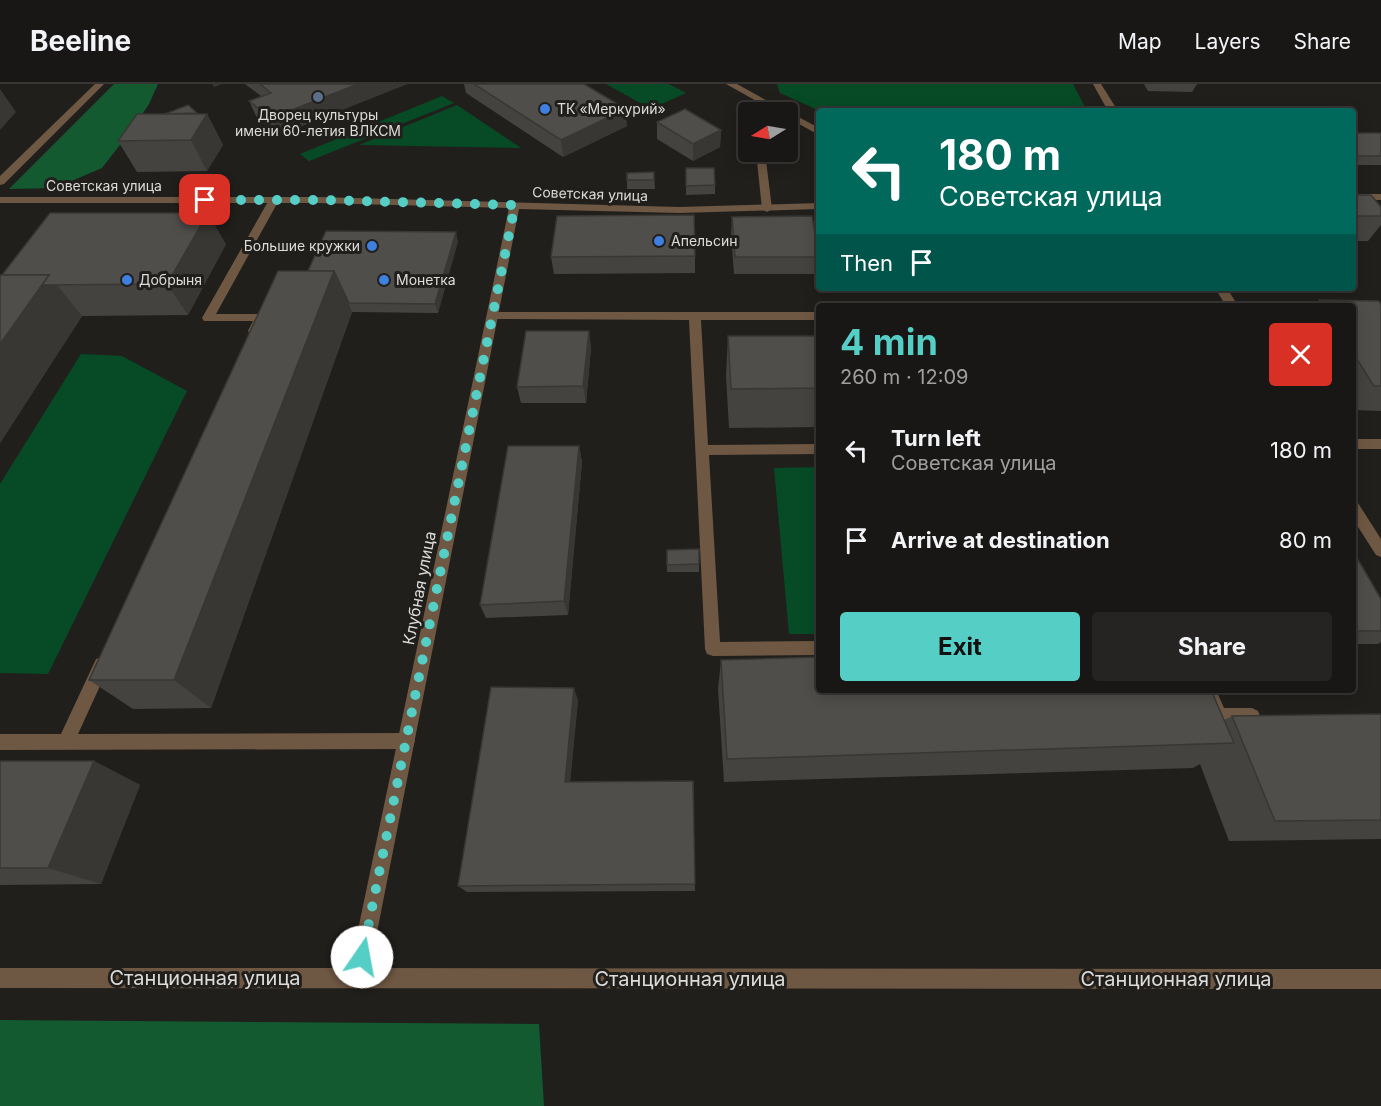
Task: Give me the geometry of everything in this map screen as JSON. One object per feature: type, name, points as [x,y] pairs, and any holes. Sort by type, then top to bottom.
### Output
[{"type":"street","points":[[0,182],[100,84]]},
{"type":"street","points":[[730,84],[763,102]]},
{"type":"street","points":[[1097,84],[1111,108]]},
{"type":"street","points":[[798,120],[816,130]]},
{"type":"street","points":[[761,162],[767,209]]},
{"type":"street","points":[[1356,197],[1381,197]]},
{"type":"street","name":"Советская улица","points":[[0,200],[274,200],[679,210],[816,206]]},
{"type":"street","points":[[250,339],[260,317],[208,318],[274,200]]},
{"type":"street","name":"Клубная улица","points":[[358,978],[515,205]]},
{"type":"street","points":[[493,316],[816,316]]},
{"type":"street","points":[[695,316],[713,649],[816,648]]},
{"type":"street","points":[[1356,444],[1381,444]]},
{"type":"street","points":[[702,450],[816,449]]},
{"type":"street","points":[[1356,512],[1381,551]]},
{"type":"street","points":[[66,742],[106,655]]},
{"type":"street","points":[[1209,693],[1219,716],[1265,717]]},
{"type":"street","points":[[0,742],[407,741]]},
{"type":"street","name":"Станционная улица","points":[[0,978],[1381,979]]},
{"type":"green space","points":[[114,84],[158,84],[149,104],[133,128],[102,168],[55,188],[9,189]]},
{"type":"green space","points":[[606,84],[669,84],[686,93],[651,109]]},
{"type":"green space","points":[[777,84],[1073,84],[1085,108],[816,109],[780,93]]},
{"type":"green space","points":[[442,96],[454,103],[309,161],[300,154]]},
{"type":"green space","points":[[457,105],[521,148],[359,145]]},
{"type":"green space","points":[[81,354],[122,356],[187,391],[48,674],[0,673],[0,484]]},
{"type":"green space","points":[[816,467],[816,634],[789,634],[774,468]]},
{"type":"green space","points":[[0,1020],[539,1024],[544,1106],[0,1106]]},
{"type":"building","points":[[260,84],[358,84],[271,118],[249,101],[271,93]]},
{"type":"building","name":"ТК «Меркурий»","points":[[474,84],[584,84],[626,109],[561,140]]},
{"type":"building","points":[[188,105],[197,113],[165,114]]},
{"type":"building","points":[[685,109],[721,130],[693,144],[657,122]]},
{"type":"building","points":[[137,114],[207,114],[191,140],[118,141]]},
{"type":"building","points":[[1356,133],[1381,133],[1381,156],[1356,156]]},
{"type":"building","points":[[686,168],[714,168],[715,185],[686,186]]},
{"type":"building","points":[[654,172],[654,180],[627,180],[627,173]]},
{"type":"building","points":[[1356,195],[1371,195],[1381,207],[1381,216],[1356,216]]},
{"type":"building","points":[[50,213],[208,213],[167,284],[42,285],[49,275],[2,275]]},
{"type":"building","points":[[694,215],[695,256],[551,257],[557,216]]},
{"type":"building","points":[[812,216],[816,257],[735,257],[732,217]]},
{"type":"building","points":[[326,231],[456,232],[435,304],[349,303],[334,271],[308,271]]},
{"type":"building","points":[[278,271],[334,271],[174,680],[89,680]]},
{"type":"building","points":[[0,275],[49,275],[0,344]]},
{"type":"building","points":[[1319,300],[1379,301],[1381,305],[1381,386],[1374,386],[1356,358],[1356,303],[1321,303]]},
{"type":"building","points":[[526,331],[589,331],[583,386],[517,387]]},
{"type":"building","points":[[728,336],[816,336],[816,388],[731,389]]},
{"type":"building","points":[[508,446],[579,446],[564,601],[480,605]]},
{"type":"building","points":[[699,549],[699,564],[667,565],[667,550]]},
{"type":"building","points":[[1356,556],[1381,599],[1381,631],[1356,631]]},
{"type":"building","points":[[816,657],[816,693],[1212,693],[1234,743],[727,759],[721,660]]},
{"type":"building","points":[[491,687],[574,688],[565,782],[693,781],[695,884],[458,886]]},
{"type":"building","points":[[1381,714],[1381,820],[1275,821],[1232,716]]},
{"type":"building","points":[[0,761],[94,761],[48,868],[0,868]]},
{"type":"place","name":"Дворец культуры имени 60-летия ВЛКСМ","points":[[318,97]]},
{"type":"place","name":"ТК «Меркурий»","points":[[545,109]]},
{"type":"place","name":"Апельсин","points":[[659,241]]},
{"type":"place","name":"Большие кружки","points":[[372,246]]},
{"type":"place","name":"Добрыня","points":[[127,280]]},
{"type":"place","name":"Монетка","points":[[384,280]]},
{"type":"route","points":[[205,200],[318,200],[515,205],[362,957]]}]
